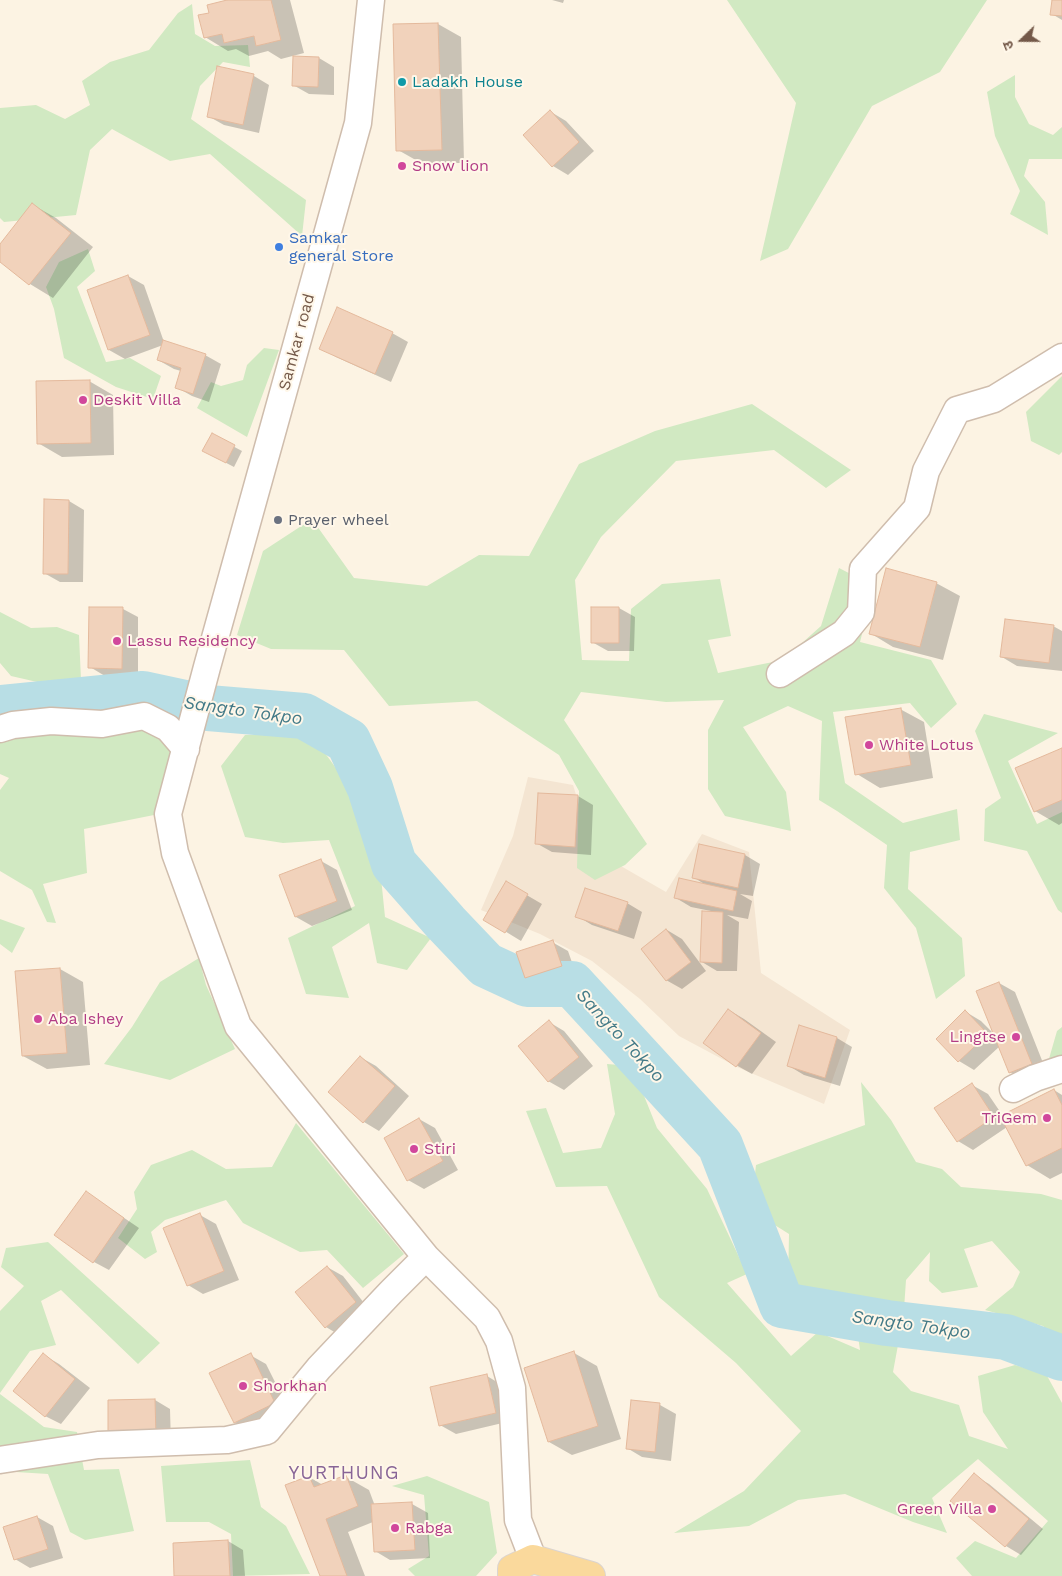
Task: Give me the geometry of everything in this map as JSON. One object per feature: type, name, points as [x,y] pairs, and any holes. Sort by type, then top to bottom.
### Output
[{"type":"main road","points":[[512,1576],[512,1569],[533,1559],[592,1576]]},
{"type":"street","name":"Samkar road","points":[[371,0],[358,123],[168,814],[175,853],[238,1026],[426,1257],[487,1318],[499,1342],[512,1388],[518,1520],[533,1559]]},
{"type":"street","points":[[780,674],[844,633],[861,612],[863,569],[917,508],[926,471],[957,410],[994,399],[1062,357]]},
{"type":"street","points":[[0,729],[13,725],[51,721],[102,724],[144,716],[189,737]]},
{"type":"street","points":[[1013,1089],[1035,1078],[1062,1069]]},
{"type":"street","points":[[0,1460],[98,1445],[227,1440],[267,1431],[319,1368],[426,1257]]},
{"type":"shaded area","points":[[528,777],[573,785],[593,850],[666,892],[702,834],[749,852],[761,973],[850,1030],[824,1104],[737,1067],[679,1036],[640,999],[592,961],[540,934],[481,910],[513,836]]},
{"type":"green space","points":[[727,0],[987,0],[940,72],[872,106],[788,249],[760,261],[796,103]]},
{"type":"green space","points":[[192,4],[195,34],[215,46],[248,45],[250,67],[223,62],[200,86],[191,119],[306,200],[302,236],[210,154],[170,161],[112,129],[90,150],[76,215],[4,222],[0,218],[0,108],[36,105],[65,119],[90,105],[82,81],[110,62],[149,50],[178,13]]},
{"type":"green space","points":[[1015,75],[1015,97],[1029,124],[1053,135],[1062,127],[1062,159],[1029,159],[1024,176],[1045,202],[1048,235],[1010,214],[1020,191],[995,136],[987,92]]},
{"type":"green space","points":[[88,249],[95,271],[77,287],[106,362],[130,358],[161,376],[153,399],[116,387],[64,358],[54,309],[46,287],[59,262]]},
{"type":"green space","points":[[264,348],[279,350],[247,437],[197,408],[211,382],[221,386],[243,380],[247,365]]},
{"type":"green space","points":[[1062,376],[1062,452],[1059,455],[1031,441],[1026,412]]},
{"type":"green space","points":[[752,404],[851,470],[826,488],[774,450],[676,461],[601,537],[575,580],[582,660],[629,661],[631,609],[662,584],[720,579],[731,636],[708,640],[718,673],[783,660],[821,626],[839,568],[874,586],[860,642],[931,660],[957,704],[931,728],[910,703],[833,712],[845,783],[903,823],[957,809],[960,840],[910,852],[908,889],[962,938],[965,976],[936,999],[916,928],[884,888],[887,845],[819,800],[822,721],[788,706],[743,727],[786,792],[791,831],[725,816],[708,789],[708,730],[724,700],[666,702],[581,692],[564,720],[647,844],[625,865],[595,880],[577,868],[579,791],[559,755],[477,701],[389,706],[344,650],[271,649],[237,635],[263,551],[312,519],[354,578],[427,586],[479,555],[529,556],[579,464],[655,431]]},
{"type":"green space","points":[[0,612],[31,628],[57,627],[79,635],[81,680],[46,684],[11,676],[0,663]]},
{"type":"green space","points":[[118,712],[172,745],[154,815],[84,829],[87,873],[43,884],[56,923],[47,922],[32,890],[0,871],[0,790],[9,778],[0,774],[0,740]]},
{"type":"green space","points":[[984,714],[1058,733],[1008,761],[1037,824],[1062,812],[1062,913],[1058,910],[1027,851],[984,841],[985,809],[1001,798],[975,731]]},
{"type":"green space","points":[[311,734],[352,790],[377,838],[385,917],[431,938],[407,970],[377,963],[369,923],[332,947],[349,998],[306,994],[288,938],[355,906],[329,840],[283,843],[245,837],[221,766],[245,735]]},
{"type":"green space","points":[[0,919],[25,928],[12,953],[0,944]]},
{"type":"green space","points":[[199,958],[206,985],[235,1049],[170,1080],[104,1064],[132,1027],[160,982]]},
{"type":"green space","points":[[1062,1027],[1062,1083],[1042,1083],[1057,1031]]},
{"type":"green space","points":[[607,1064],[632,1066],[657,1128],[707,1189],[747,1274],[727,1283],[791,1356],[818,1332],[860,1350],[858,1336],[898,1345],[893,1372],[911,1391],[959,1405],[969,1436],[1008,1449],[983,1412],[978,1376],[1015,1365],[1046,1374],[1062,1403],[1062,1576],[972,1576],[956,1558],[975,1541],[1016,1558],[1048,1521],[978,1459],[932,1498],[947,1533],[913,1522],[845,1494],[798,1500],[749,1526],[674,1533],[744,1491],[801,1431],[736,1363],[659,1297],[607,1186],[556,1187],[526,1111],[546,1108],[563,1153],[601,1148],[615,1114]]},
{"type":"green space","points":[[861,1082],[891,1120],[916,1162],[942,1169],[961,1187],[1041,1194],[1062,1200],[1062,1343],[1043,1326],[985,1310],[1013,1287],[1020,1272],[992,1241],[964,1249],[978,1287],[942,1293],[929,1281],[930,1252],[906,1280],[904,1309],[825,1302],[788,1286],[789,1234],[751,1210],[756,1165],[865,1125]]},
{"type":"green space","points":[[296,1123],[404,1254],[363,1288],[327,1250],[300,1252],[243,1223],[226,1200],[165,1220],[151,1232],[157,1252],[145,1259],[118,1238],[137,1209],[134,1192],[151,1165],[192,1150],[226,1169],[272,1167]]},
{"type":"green space","points":[[48,1242],[160,1343],[138,1364],[61,1290],[41,1301],[56,1345],[30,1351],[0,1393],[0,1311],[24,1286],[1,1267],[6,1248]]},
{"type":"green space","points":[[0,1394],[44,1427],[77,1432],[84,1470],[119,1469],[134,1531],[85,1540],[70,1532],[48,1474],[0,1471]]},
{"type":"green space","points":[[250,1460],[261,1507],[286,1526],[310,1574],[233,1576],[231,1534],[209,1522],[166,1522],[161,1466]]},
{"type":"green space","points":[[427,1476],[489,1502],[497,1553],[476,1576],[415,1576],[408,1569],[429,1556],[424,1495],[392,1486]]},
{"type":"building","points":[[227,0],[271,0],[281,40],[256,46],[254,36],[224,43],[222,34],[204,38],[198,15],[209,13],[207,5]]},
{"type":"building","points":[[1052,0],[1062,0],[1062,16],[1050,15]]},
{"type":"building","points":[[438,23],[442,150],[396,151],[393,24]]},
{"type":"building","points":[[293,56],[319,57],[318,87],[292,86]]},
{"type":"building","points":[[217,66],[254,74],[243,125],[207,117]]},
{"type":"building","points":[[550,110],[579,142],[552,167],[523,135]]},
{"type":"building","points":[[32,203],[71,233],[29,285],[0,262],[0,244]]},
{"type":"building","points":[[128,275],[150,335],[108,350],[87,290]]},
{"type":"building","points":[[337,307],[393,332],[375,374],[319,349]]},
{"type":"building","points":[[163,340],[206,354],[193,394],[175,388],[181,368],[157,360]]},
{"type":"building","points":[[90,380],[91,443],[37,444],[36,381]]},
{"type":"building","points":[[212,433],[235,445],[226,463],[202,451]]},
{"type":"building","points":[[44,499],[69,500],[68,574],[43,574]]},
{"type":"building","points":[[886,568],[937,582],[920,647],[869,634]]},
{"type":"building","points":[[89,607],[123,607],[122,669],[88,668]]},
{"type":"building","points":[[591,607],[619,607],[619,643],[591,643]]},
{"type":"building","points":[[1005,619],[1054,625],[1049,663],[1000,657]]},
{"type":"building","points":[[901,708],[911,765],[855,775],[845,717]]},
{"type":"building","points":[[1062,748],[1062,800],[1034,812],[1015,768]]},
{"type":"building","points":[[538,793],[578,795],[575,847],[535,844]]},
{"type":"building","points":[[699,844],[745,854],[738,888],[692,878]]},
{"type":"building","points":[[321,859],[337,901],[295,917],[279,875]]},
{"type":"building","points":[[679,878],[737,891],[733,911],[674,898]]},
{"type":"building","points":[[506,881],[528,894],[505,933],[483,920]]},
{"type":"building","points":[[585,888],[628,902],[618,931],[575,917]]},
{"type":"building","points":[[702,911],[723,912],[722,963],[700,962]]},
{"type":"building","points":[[666,929],[691,962],[666,981],[641,949]]},
{"type":"building","points":[[553,940],[562,966],[525,978],[516,952]]},
{"type":"building","points":[[60,968],[67,1053],[22,1056],[15,971]]},
{"type":"building","points":[[999,982],[1032,1064],[1009,1073],[976,991]]},
{"type":"building","points":[[728,1009],[761,1033],[736,1067],[703,1043]]},
{"type":"building","points":[[965,1010],[988,1034],[958,1062],[936,1039]]},
{"type":"building","points":[[549,1020],[579,1057],[548,1082],[518,1046]]},
{"type":"building","points":[[799,1025],[837,1037],[825,1078],[787,1066]]},
{"type":"building","points":[[360,1056],[395,1086],[363,1123],[328,1092]]},
{"type":"building","points":[[972,1083],[994,1117],[957,1142],[934,1108]]},
{"type":"building","points":[[1054,1089],[1062,1105],[1062,1148],[1026,1166],[1000,1116]]},
{"type":"building","name":"Stiri","points":[[419,1118],[443,1161],[407,1181],[384,1138]]},
{"type":"building","points":[[86,1191],[124,1218],[93,1263],[54,1235]]},
{"type":"building","points":[[200,1213],[224,1271],[187,1286],[163,1228]]},
{"type":"building","points":[[327,1266],[356,1302],[325,1328],[295,1292]]},
{"type":"building","points":[[574,1351],[598,1426],[548,1442],[524,1368]]},
{"type":"building","points":[[43,1353],[75,1379],[45,1417],[13,1391]]},
{"type":"building","points":[[251,1353],[275,1403],[234,1423],[209,1373]]},
{"type":"building","points":[[487,1374],[496,1413],[439,1426],[430,1387]]},
{"type":"building","points":[[155,1399],[156,1436],[108,1437],[108,1400]]},
{"type":"building","points":[[631,1400],[660,1403],[655,1452],[626,1449]]},
{"type":"building","points":[[974,1473],[1029,1519],[1005,1547],[950,1501]]},
{"type":"building","points":[[346,1475],[358,1506],[326,1519],[347,1576],[320,1576],[285,1485],[309,1476],[314,1487]]},
{"type":"building","points":[[412,1502],[415,1550],[374,1552],[371,1504]]},
{"type":"building","points":[[37,1516],[48,1549],[14,1560],[3,1527]]},
{"type":"building","points":[[228,1540],[230,1576],[174,1576],[173,1543]]},
{"type":"waterway","name":"Sangto Tokpo","points":[[0,708],[143,694],[208,708],[304,716],[348,741],[370,788],[394,864],[446,923],[486,965],[527,984],[572,984],[720,1145],[782,1305],[887,1323],[1006,1337],[1062,1358]]},
{"type":"place","name":"Ladakh House","points":[[402,82]]},
{"type":"place","name":"Snow lion","points":[[402,166]]},
{"type":"place","name":"Samkar general Store","points":[[279,247]]},
{"type":"place","name":"Deskit Villa","points":[[83,400]]},
{"type":"place","name":"Prayer wheel","points":[[278,520]]},
{"type":"place","name":"Lassu Residency","points":[[117,641]]},
{"type":"place","name":"White Lotus","points":[[869,745]]},
{"type":"place","name":"Aba Ishey","points":[[38,1019]]},
{"type":"place","name":"Lingtse","points":[[1016,1037]]},
{"type":"place","name":"TriGem","points":[[1047,1118]]},
{"type":"place","name":"Stiri","points":[[414,1149]]},
{"type":"place","name":"Shorkhan","points":[[243,1386]]},
{"type":"place","name":"Green Villa","points":[[992,1509]]},
{"type":"place","name":"Rabga","points":[[395,1528]]},
{"type":"district","name":"YURTHUNG","points":[[344,1473]]}]
